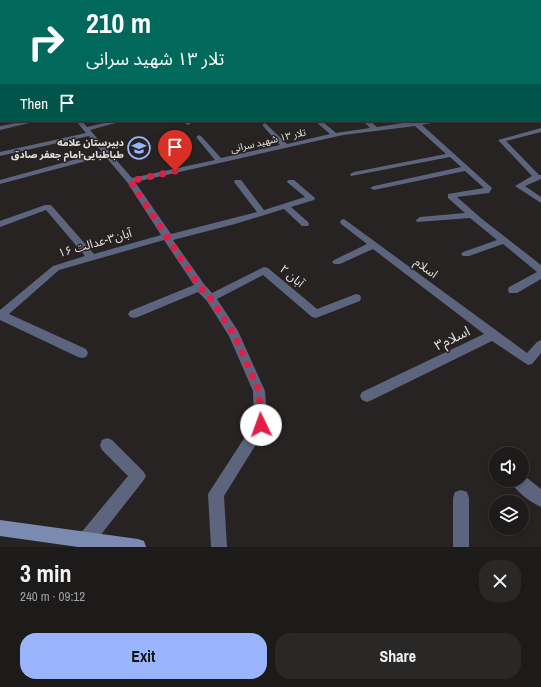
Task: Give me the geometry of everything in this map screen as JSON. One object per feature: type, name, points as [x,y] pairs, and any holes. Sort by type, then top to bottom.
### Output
[{"type":"main road","points":[[0,528],[138,547]]},
{"type":"street","points":[[0,128],[15,123],[25,122]]},
{"type":"street","points":[[80,122],[130,181],[200,287],[210,298],[234,334],[259,391],[261,425],[216,494],[219,547]]},
{"type":"street","points":[[0,154],[88,132],[117,122]]},
{"type":"street","points":[[319,122],[335,135]]},
{"type":"street","points":[[367,122],[376,129]]},
{"type":"street","name":"تلار ۱۳ شهید سرانی","points":[[130,181],[335,135],[429,122]]},
{"type":"street","points":[[416,124],[488,188],[486,191],[452,196],[503,241],[541,270]]},
{"type":"street","points":[[265,125],[285,146]]},
{"type":"street","points":[[541,130],[501,140],[539,177],[519,186],[541,201]]},
{"type":"street","points":[[198,138],[220,161]]},
{"type":"street","points":[[0,182],[106,153]]},
{"type":"street","points":[[354,174],[451,154]]},
{"type":"street","points":[[374,188],[467,168]]},
{"type":"street","points":[[238,182],[262,213]]},
{"type":"street","name":"آبان۳-عدالت ۱۶","points":[[0,315],[56,268],[167,237],[232,222],[311,198],[291,182]]},
{"type":"street","points":[[286,206],[305,224]]},
{"type":"street","points":[[0,224],[48,207],[92,258]]},
{"type":"street","points":[[420,220],[472,215]]},
{"type":"street","name":"اسلام","points":[[344,222],[493,335]]},
{"type":"street","points":[[466,254],[503,241]]},
{"type":"street","points":[[337,262],[374,245]]},
{"type":"street","name":"آبان ۲","points":[[210,298],[264,270],[316,314],[356,298]]},
{"type":"street","points":[[513,290],[541,274]]},
{"type":"street","points":[[134,314],[200,287]]},
{"type":"street","points":[[0,315],[82,353]]},
{"type":"street","points":[[493,335],[528,360],[541,345]]},
{"type":"street","name":"اسلام۳","points":[[368,396],[493,335]]},
{"type":"street","points":[[86,540],[138,476],[107,445]]},
{"type":"street","points":[[526,487],[541,499]]},
{"type":"street","points":[[461,498],[461,547]]},
{"type":"place","name":"دبیرستان علامه طباطبایی-امام جعفر صادق","points":[[139,148]]},
{"type":"route","points":[[175,171],[130,181],[200,287],[210,298],[234,334],[259,391],[261,425]]}]
